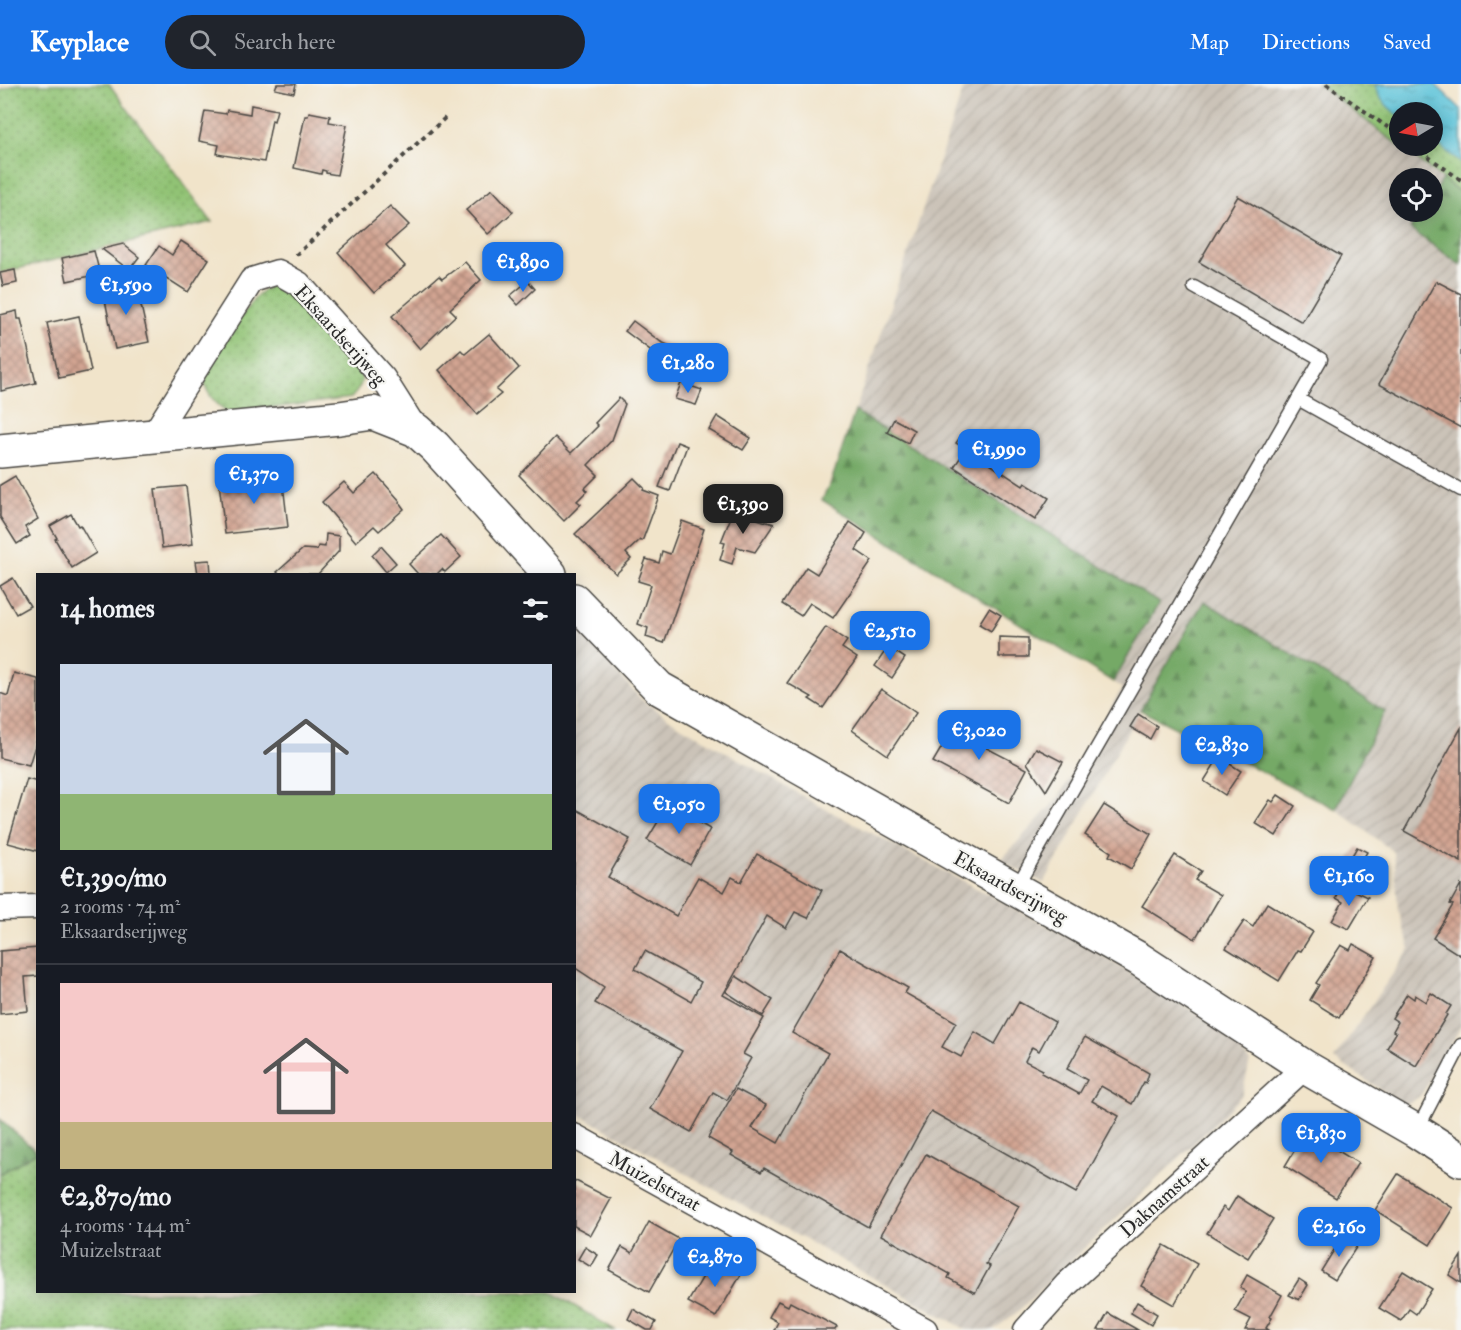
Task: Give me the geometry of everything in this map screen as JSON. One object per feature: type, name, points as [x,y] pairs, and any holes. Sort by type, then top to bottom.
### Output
[{"type":"street","name":"Eksaardserijweg","points":[[153,436],[252,280],[278,272],[299,284],[383,378],[416,430],[435,447],[548,573]]},
{"type":"street","name":"Eksaardserijweg","points":[[0,451],[373,413],[416,430]]},
{"type":"street","name":"Eksaardserijweg","points":[[576,602],[659,688],[1139,959],[1305,1067],[1416,1131],[1461,1160]]},
{"type":"street","points":[[0,908],[36,907]]},
{"type":"street","name":"Daknamstraat","points":[[1026,1330],[1068,1284],[1305,1067]]},
{"type":"street","name":"Muizelstraat","points":[[576,1137],[925,1330]]},
{"type":"lane","points":[[1015,889],[1321,359],[1194,287]]},
{"type":"lane","points":[[1298,399],[1461,490]]},
{"type":"lane","points":[[1416,1131],[1461,1045]]},
{"type":"path","points":[[1326,84],[1389,128]]},
{"type":"path","points":[[278,272],[446,117]]},
{"type":"path","points":[[1427,156],[1461,180]]},
{"type":"shaded area","points":[[965,84],[1318,84],[1389,138],[1389,156],[1412,156],[1428,168],[1389,168],[1389,222],[1415,222],[1410,229],[1461,265],[1461,1026],[1435,1074],[1419,1097],[1404,1105],[1334,1059],[1410,949],[1398,909],[1394,852],[1336,809],[1385,711],[1204,601],[1140,710],[1044,883],[1000,861],[1058,798],[1122,688],[1113,682],[1158,603],[855,411]]},
{"type":"shaded area","points":[[576,628],[643,701],[677,724],[818,805],[1090,948],[1221,1028],[1250,1061],[1242,1095],[1216,1123],[1016,1313],[993,1330],[967,1330],[576,1113]]},
{"type":"green space","points":[[16,84],[109,84],[212,222],[0,273],[0,91]]},
{"type":"green space","points":[[1318,84],[1428,84],[1461,115],[1461,193],[1443,179],[1443,168],[1428,168],[1412,156],[1443,156],[1443,102],[1389,102],[1389,138]]},
{"type":"green space","points":[[1443,180],[1461,193],[1461,265],[1410,229],[1415,222],[1443,222]]},
{"type":"green space","points":[[273,285],[286,288],[360,368],[361,384],[351,398],[230,413],[211,397],[204,379],[208,366],[248,307],[262,291]]},
{"type":"green space","points":[[855,411],[1159,603],[1113,682],[822,500],[831,482]]},
{"type":"green space","points":[[1204,601],[1385,711],[1336,809],[1140,710]]},
{"type":"green space","points":[[0,1119],[36,1153],[0,1174]]},
{"type":"green space","points":[[36,1153],[36,1293],[553,1293],[615,1330],[0,1330],[0,1174]]},
{"type":"water","points":[[1435,84],[1461,109],[1461,163],[1443,148],[1443,102],[1389,102],[1389,108],[1381,99],[1375,85]]},
{"type":"building","points":[[277,84],[296,84],[294,93],[275,89]]},
{"type":"building","points":[[251,105],[277,110],[274,121],[272,120],[264,162],[217,154],[219,145],[199,141],[205,111],[226,114],[227,110],[250,114]]},
{"type":"building","points":[[309,112],[330,116],[329,122],[347,125],[337,175],[322,170],[321,174],[294,168],[305,116],[308,116]]},
{"type":"building","points":[[492,189],[513,212],[488,234],[466,210]]},
{"type":"building","points":[[1238,196],[1341,256],[1302,322],[1199,262]]},
{"type":"building","points":[[390,206],[409,225],[386,245],[405,266],[374,293],[338,252]]},
{"type":"building","points":[[181,241],[209,259],[188,292],[146,265],[159,246],[172,255]]},
{"type":"building","points":[[123,244],[139,257],[129,270],[102,249]]},
{"type":"building","points":[[94,251],[100,274],[67,281],[62,258]]},
{"type":"building","points":[[465,262],[481,280],[450,309],[456,315],[420,349],[392,316],[439,276],[442,279]]},
{"type":"building","points":[[15,270],[17,283],[3,286],[0,273]]},
{"type":"building","points":[[528,281],[535,289],[518,305],[510,296]]},
{"type":"building","points":[[1436,281],[1461,294],[1461,428],[1379,384]]},
{"type":"building","points":[[136,283],[149,342],[115,349],[103,290]]},
{"type":"building","points":[[17,311],[18,319],[21,319],[36,383],[1,391],[0,315]]},
{"type":"building","points":[[79,316],[91,371],[59,378],[47,323]]},
{"type":"building","points":[[633,321],[661,342],[682,351],[683,348],[720,367],[714,380],[653,352],[625,331]]},
{"type":"building","points":[[489,334],[519,368],[496,390],[501,394],[477,414],[439,370],[461,350],[465,354]]},
{"type":"building","points":[[681,383],[702,390],[696,405],[675,399]]},
{"type":"building","points":[[619,398],[625,404],[612,440],[588,465],[598,475],[585,488],[587,491],[577,501],[581,504],[564,521],[519,475],[555,437],[571,453],[598,426],[595,423]]},
{"type":"building","points":[[717,416],[751,438],[743,450],[709,430]]},
{"type":"building","points":[[894,419],[914,430],[908,443],[887,432]]},
{"type":"building","points":[[963,433],[982,445],[976,455],[1023,486],[1025,483],[1049,498],[1035,520],[954,467],[966,449],[956,443]]},
{"type":"building","points":[[677,442],[687,446],[670,491],[659,487]]},
{"type":"building","points":[[376,474],[400,501],[404,509],[379,531],[374,526],[356,542],[322,502],[344,482],[354,493]]},
{"type":"building","points":[[282,475],[288,527],[225,534],[219,482]]},
{"type":"building","points":[[15,476],[38,519],[25,527],[30,536],[17,544],[0,517],[0,485]]},
{"type":"building","points":[[634,478],[644,488],[643,490],[659,496],[643,539],[626,553],[631,559],[616,574],[575,534]]},
{"type":"building","points":[[186,486],[193,544],[162,548],[155,489]]},
{"type":"building","points":[[733,512],[774,524],[755,552],[737,547],[732,564],[720,560],[725,543],[721,542]]},
{"type":"building","points":[[71,514],[96,553],[72,568],[50,526]]},
{"type":"building","points":[[682,521],[704,529],[664,643],[646,637],[648,628],[638,624],[651,585],[638,581],[646,559],[659,563],[662,551],[670,554]]},
{"type":"building","points":[[850,522],[866,533],[856,550],[872,561],[833,618],[810,603],[801,616],[782,604],[806,567],[817,574]]},
{"type":"building","points":[[326,534],[339,536],[339,551],[319,573],[277,572],[303,549],[317,550],[318,546],[325,547]]},
{"type":"building","points":[[441,535],[461,557],[445,572],[442,569],[438,573],[417,573],[409,564]]},
{"type":"building","points":[[381,546],[396,563],[386,572],[372,555]]},
{"type":"building","points":[[210,560],[211,573],[198,573],[196,561]]},
{"type":"building","points":[[13,578],[30,606],[16,614],[0,586]]},
{"type":"building","points":[[989,608],[1001,615],[991,631],[979,624]]},
{"type":"building","points":[[826,627],[847,641],[842,648],[857,658],[823,708],[809,699],[812,697],[787,683]]},
{"type":"building","points":[[999,637],[1028,638],[1028,657],[999,657]]},
{"type":"building","points":[[888,647],[905,658],[892,678],[875,666]]},
{"type":"building","points":[[14,673],[36,678],[36,742],[29,765],[0,758],[0,693],[8,696]]},
{"type":"building","points":[[881,689],[916,713],[888,755],[852,730]]},
{"type":"building","points":[[963,711],[984,722],[973,741],[1027,769],[1009,803],[933,762]]},
{"type":"building","points":[[1138,714],[1157,726],[1150,739],[1130,727]]},
{"type":"building","points":[[1461,728],[1461,862],[1404,831]]},
{"type":"building","points":[[1036,748],[1063,762],[1046,791],[1027,763]]},
{"type":"building","points":[[1219,757],[1241,771],[1225,795],[1204,781]]},
{"type":"building","points":[[27,779],[36,781],[36,850],[8,843]]},
{"type":"building","points":[[1278,795],[1295,806],[1276,836],[1255,823],[1270,800],[1273,802]]},
{"type":"building","points":[[668,805],[710,829],[690,865],[647,840]]},
{"type":"building","points":[[1104,805],[1151,834],[1131,869],[1109,856],[1111,852],[1085,835]]},
{"type":"building","points":[[576,809],[630,839],[608,877],[676,916],[698,877],[724,892],[732,877],[741,882],[757,854],[822,890],[808,918],[795,912],[786,928],[767,916],[723,995],[764,1018],[743,1054],[751,1058],[727,1100],[713,1092],[691,1132],[650,1109],[682,1051],[595,1003],[604,987],[576,968]],"holes":[[[645,951],[701,982],[691,1001],[635,969]]]},
{"type":"building","points":[[1357,847],[1367,852],[1356,871],[1346,866]]},
{"type":"building","points":[[1175,855],[1201,871],[1195,880],[1221,895],[1195,939],[1142,906]]},
{"type":"building","points":[[1461,884],[1461,956],[1433,938],[1453,905],[1450,904]]},
{"type":"building","points":[[1343,885],[1368,897],[1349,929],[1332,921],[1343,902],[1336,898]]},
{"type":"building","points":[[1267,903],[1313,932],[1301,951],[1298,950],[1279,981],[1226,948],[1244,921],[1253,927]]},
{"type":"building","points":[[1353,944],[1376,957],[1339,1018],[1310,1000],[1319,985],[1316,983],[1341,945],[1350,950]]},
{"type":"building","points":[[36,948],[36,976],[25,977],[28,1011],[0,1014],[0,951]]},
{"type":"building","points":[[840,949],[908,988],[905,993],[956,1022],[942,1047],[961,1057],[975,1032],[995,1044],[1019,1002],[1055,1022],[1039,1051],[1032,1047],[1025,1061],[1043,1070],[1041,1073],[1079,1094],[1087,1080],[1067,1069],[1085,1037],[1149,1073],[1146,1083],[1144,1082],[1132,1104],[1101,1086],[1092,1101],[1119,1116],[1076,1193],[931,1111],[868,1227],[764,1168],[761,1172],[731,1155],[733,1152],[708,1138],[736,1089],[766,1105],[752,1128],[778,1143],[828,1053],[792,1033]]},
{"type":"building","points":[[736,976],[773,1000],[763,1016],[726,992]]},
{"type":"building","points":[[1431,993],[1451,1006],[1416,1066],[1387,1048],[1396,1033],[1393,1031],[1398,1022],[1392,1018],[1407,994],[1414,999],[1415,995],[1426,1002]]},
{"type":"building","points":[[1306,1131],[1358,1163],[1336,1198],[1285,1166]]},
{"type":"building","points":[[926,1154],[1019,1206],[986,1264],[990,1266],[975,1293],[948,1278],[950,1274],[881,1235]]},
{"type":"building","points":[[1398,1174],[1453,1208],[1430,1245],[1375,1210]]},
{"type":"building","points":[[576,1181],[611,1199],[591,1235],[576,1227]]},
{"type":"building","points":[[1237,1196],[1273,1219],[1248,1258],[1207,1233],[1223,1207],[1228,1211]]},
{"type":"building","points":[[649,1222],[679,1239],[649,1292],[609,1270],[622,1247],[632,1253]]},
{"type":"building","points":[[1342,1237],[1357,1246],[1335,1280],[1321,1271]]},
{"type":"building","points":[[1164,1245],[1197,1264],[1174,1305],[1141,1286]]},
{"type":"building","points":[[585,1247],[598,1255],[591,1267],[578,1259]]},
{"type":"building","points":[[1461,1256],[1461,1283],[1449,1275]]},
{"type":"building","points":[[714,1258],[742,1273],[716,1317],[688,1302]]},
{"type":"building","points":[[1403,1271],[1432,1289],[1416,1314],[1409,1309],[1401,1321],[1379,1308]]},
{"type":"building","points":[[1247,1275],[1282,1295],[1270,1317],[1272,1318],[1266,1328],[1269,1330],[1245,1330],[1251,1319],[1235,1311],[1246,1292],[1240,1288]]},
{"type":"building","points":[[1299,1279],[1308,1285],[1299,1300],[1289,1295]]},
{"type":"building","points":[[778,1301],[788,1306],[790,1302],[837,1327],[835,1330],[774,1330],[778,1322],[769,1317]]},
{"type":"building","points":[[1137,1302],[1157,1314],[1151,1325],[1131,1313]]},
{"type":"building","points":[[633,1309],[656,1322],[652,1330],[647,1330],[628,1319]]},
{"type":"building","points":[[1108,1313],[1138,1330],[1098,1330]]}]
